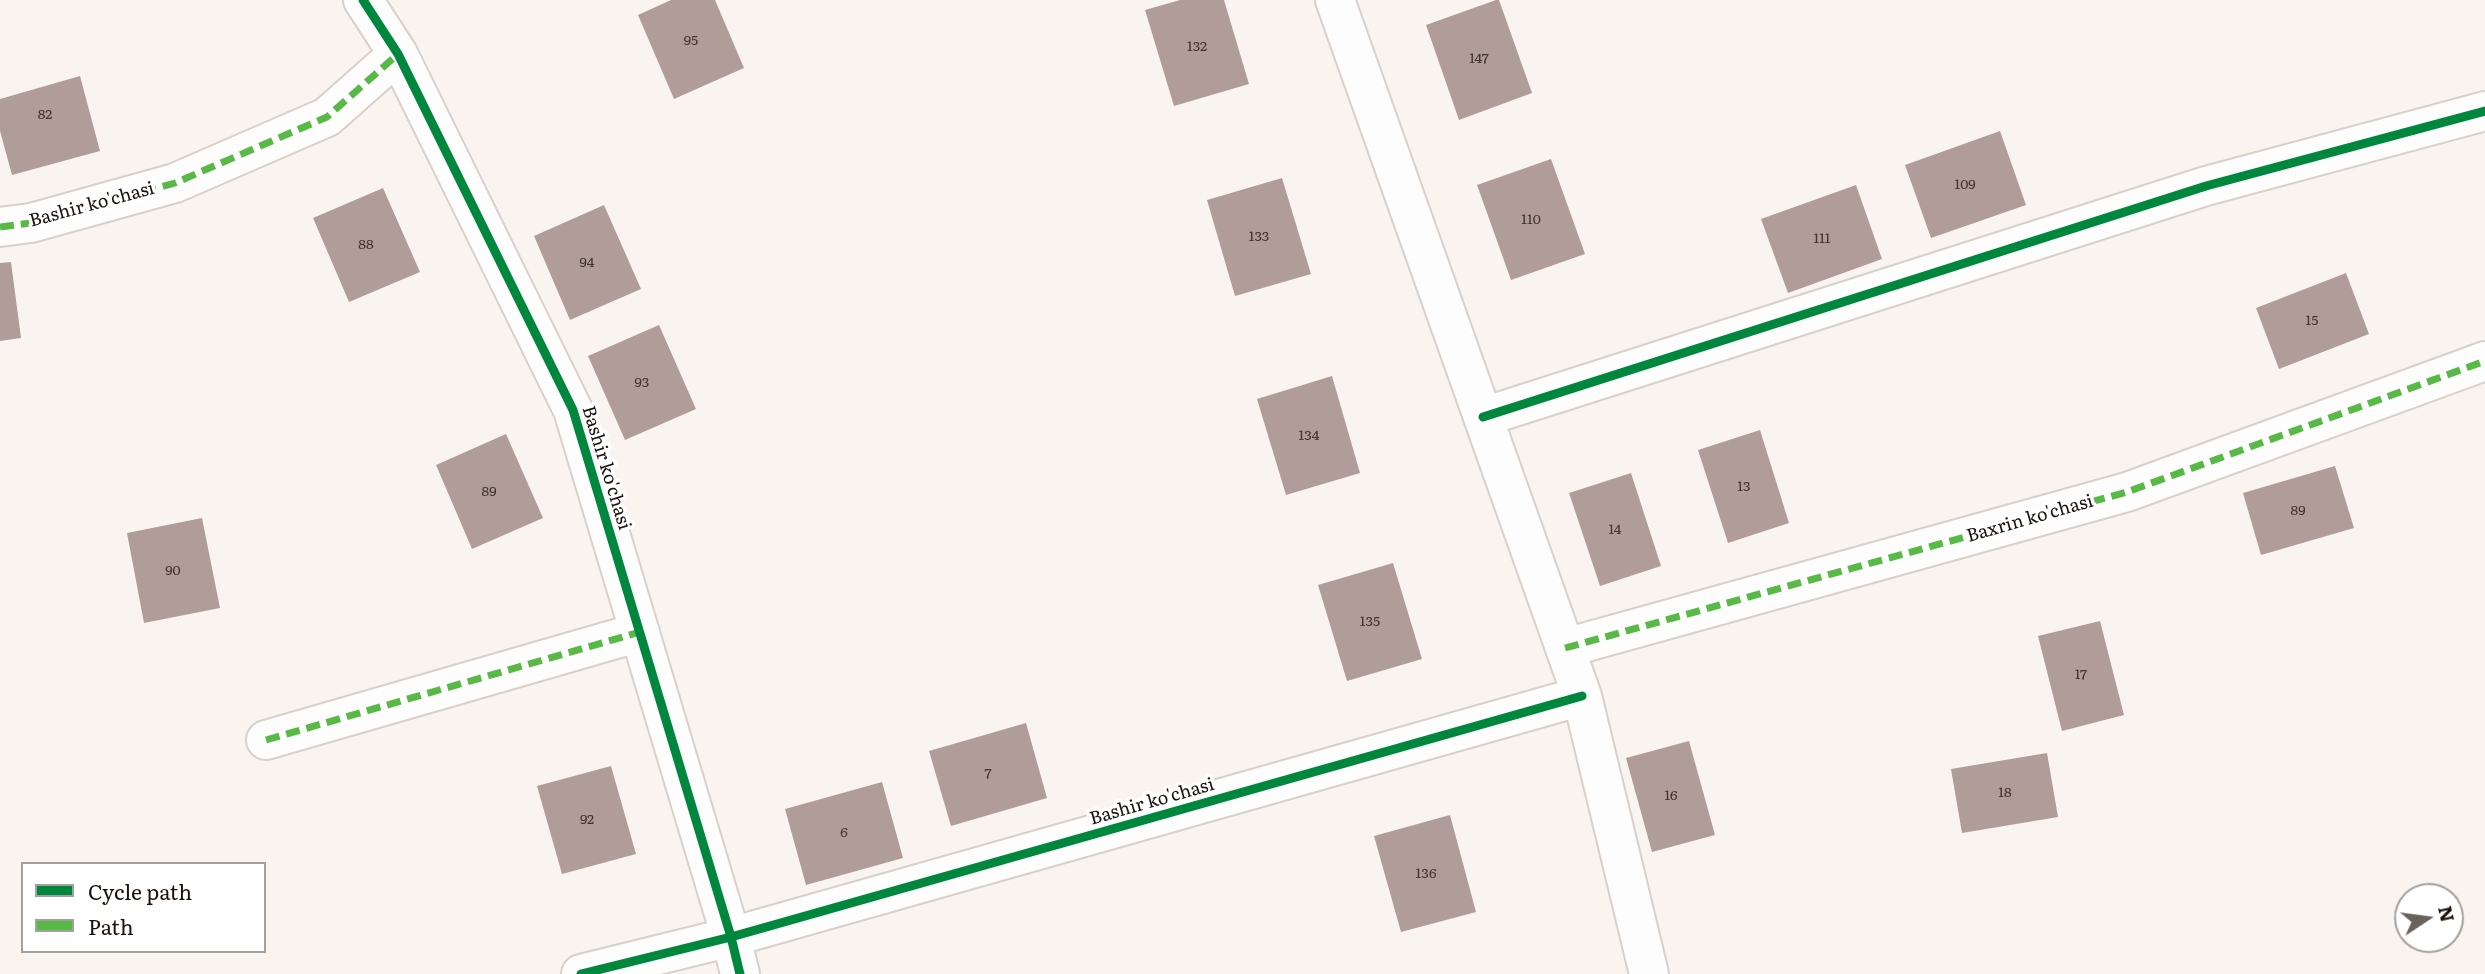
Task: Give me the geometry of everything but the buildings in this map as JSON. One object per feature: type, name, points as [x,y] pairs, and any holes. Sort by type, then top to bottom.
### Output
[{"type":"street","name":"Bashir ko'chasi","points":[[363,0],[398,54],[573,410],[740,974]]},
{"type":"street","points":[[1335,0],[1582,696],[1649,974]]},
{"type":"street","name":"Bashir ko'chasi","points":[[0,227],[31,223],[175,183],[327,117],[398,54]]},
{"type":"street","points":[[1483,417],[2206,186],[2485,111]]},
{"type":"street","name":"Baxrin ko'chasi","points":[[1565,648],[2127,492],[2485,361]]},
{"type":"street","points":[[265,740],[640,632]]},
{"type":"street","name":"Bashir ko'chasi","points":[[581,974],[731,937],[1582,696]]},
{"type":"marked path","points":[[0,227],[31,223],[175,183],[327,117],[398,54]]},
{"type":"marked path","points":[[1565,648],[2127,492],[2485,361]]},
{"type":"marked path","points":[[266,740],[640,632]]},
{"type":"cycle path","points":[[363,0],[398,54],[573,410],[740,974]]},
{"type":"cycle path","points":[[1483,417],[2206,186],[2485,111]]},
{"type":"cycle path","points":[[581,974],[731,937],[1582,696]]}]
